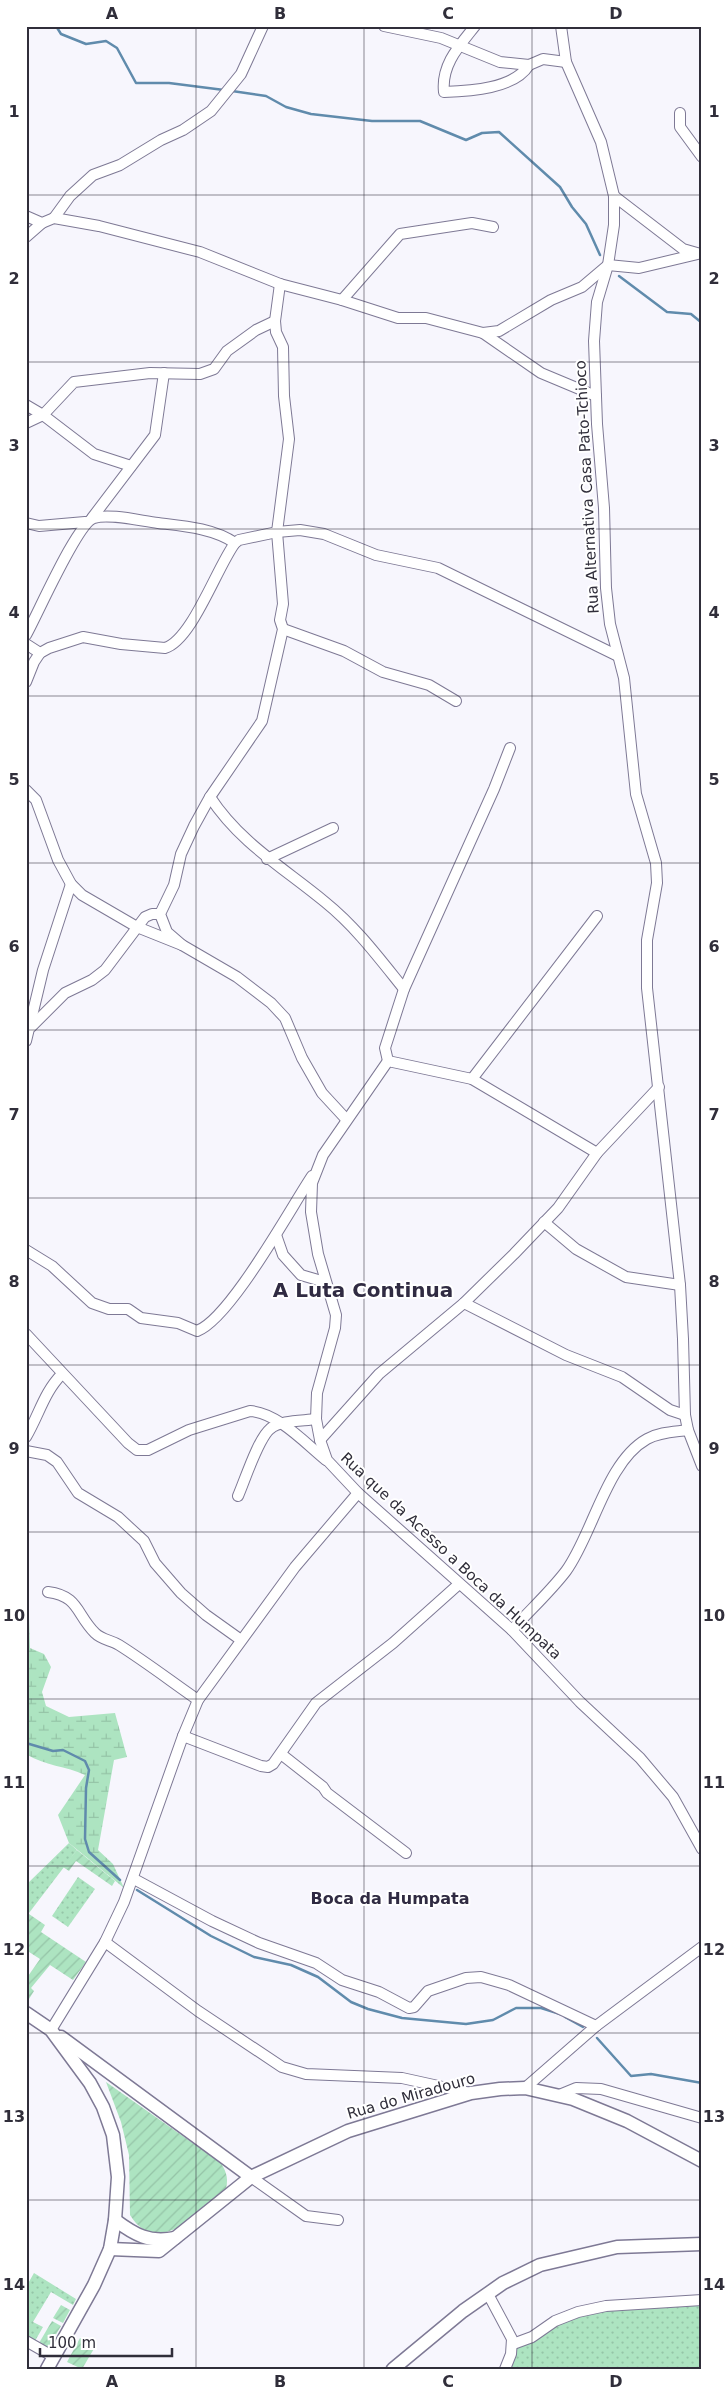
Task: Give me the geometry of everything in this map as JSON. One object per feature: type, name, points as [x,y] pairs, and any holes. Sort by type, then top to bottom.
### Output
[{"type":"main road","points":[[26,2013],[251,2177]]},
{"type":"main road","points":[[47,2369],[94,2284],[110,2248],[115,2220],[118,2177],[113,2135],[102,2107],[90,2083],[51,2030]]},
{"type":"main road","name":"Rua do Miradouro","points":[[110,2248],[159,2251],[169,2245],[175,2238],[251,2177],[348,2131],[472,2093],[525,2088],[559,2095],[608,2112],[702,2161]]},
{"type":"main road","points":[[115,2220],[136,2235],[147,2239],[157,2241],[175,2238]]},
{"type":"main road","points":[[393,2369],[463,2311],[503,2283],[532,2269],[568,2257],[617,2247],[702,2244]]},
{"type":"street","points":[[26,238],[42,223],[54,218],[70,196],[93,175],[120,165],[161,140],[183,130],[210,111],[241,74],[262,26]]},
{"type":"street","points":[[384,26],[418,32],[500,62],[529,65],[543,58],[566,62]]},
{"type":"street","points":[[475,26],[458,46],[446,68],[443,81],[444,92],[496,86],[526,71],[529,65]]},
{"type":"street","name":"Rua Alternativa Casa Pato-Tchioco","points":[[561,26],[566,62],[601,142],[614,196],[614,225],[608,265],[597,302],[594,341],[604,508],[606,588],[610,624],[624,678],[636,794],[656,864],[657,883],[647,940],[646,959],[680,1285]]},
{"type":"street","points":[[680,113],[680,127],[702,157]]},
{"type":"street","points":[[614,196],[683,249],[702,253]]},
{"type":"street","points":[[26,216],[42,223]]},
{"type":"street","points":[[54,218],[99,226],[200,252],[280,284],[342,300],[398,318],[426,318],[483,333],[541,373],[596,396]]},
{"type":"street","points":[[342,300],[400,234],[472,223],[492,226]]},
{"type":"street","points":[[483,333],[499,330],[551,300],[582,287],[608,265],[639,268],[702,253]]},
{"type":"street","points":[[182,945],[167,932],[160,914],[174,885],[181,854],[210,797],[262,721],[283,629],[280,620],[283,604],[277,532],[289,439],[284,396],[282,347],[276,332],[275,321],[280,284]]},
{"type":"street","points":[[26,423],[43,415],[74,382],[164,373],[200,374],[214,369],[227,351],[256,330],[275,321]]},
{"type":"street","points":[[26,636],[71,546],[155,435],[164,373]]},
{"type":"street","points":[[26,405],[43,415],[94,454],[131,466]]},
{"type":"street","points":[[26,523],[39,526],[89,520],[102,516],[195,529],[226,537],[234,543]]},
{"type":"street","points":[[26,682],[40,653],[49,648],[83,637],[121,644],[165,648],[172,646],[185,631],[234,543],[239,540],[277,532],[300,530],[324,534],[376,555],[438,568],[618,656]]},
{"type":"street","points":[[283,629],[344,651],[383,672],[429,685],[456,701]]},
{"type":"street","points":[[26,644],[40,653]]},
{"type":"street","points":[[26,1250],[52,1266],[92,1303],[109,1309],[128,1309],[141,1318],[178,1323],[197,1331],[215,1319],[276,1235],[346,1119],[388,1061],[385,1048],[404,989],[494,789],[510,748]]},
{"type":"street","points":[[26,790],[36,800],[58,860],[71,884],[82,894],[137,927],[182,945],[237,977],[271,1003],[284,1018],[302,1058],[322,1093],[346,1119]]},
{"type":"street","points":[[210,797],[240,833],[267,859],[343,917],[359,932],[404,989]]},
{"type":"street","points":[[267,859],[333,828]]},
{"type":"street","points":[[26,1041],[43,970],[71,884]]},
{"type":"street","points":[[29,1025],[65,994],[92,980],[104,970],[145,917],[152,914],[160,914]]},
{"type":"street","points":[[472,1079],[598,916]]},
{"type":"street","points":[[388,1061],[472,1079],[597,1153]]},
{"type":"street","points":[[320,1440],[378,1374],[464,1304],[558,1208],[597,1153],[659,1087]]},
{"type":"street","name":"Rua que da Acesso a Boca da Humpata","points":[[317,1168],[312,1183],[311,1212],[325,1282],[334,1302],[336,1321],[317,1393],[316,1419],[320,1440],[327,1460],[358,1493],[512,1630],[580,1702],[640,1758],[673,1797],[702,1849]]},
{"type":"street","points":[[544,1222],[576,1248],[626,1277],[680,1285],[684,1339],[685,1415],[688,1430],[702,1466]]},
{"type":"street","points":[[276,1235],[283,1255],[302,1275],[325,1282]]},
{"type":"street","points":[[464,1304],[566,1355],[622,1377],[670,1410],[685,1415]]},
{"type":"street","points":[[26,1334],[128,1444],[137,1450],[148,1450],[189,1430],[250,1411],[258,1412],[281,1424],[327,1460]]},
{"type":"street","points":[[26,1437],[34,1424],[47,1391],[62,1374]]},
{"type":"street","points":[[238,1496],[270,1428],[281,1424],[316,1419]]},
{"type":"street","points":[[512,1630],[565,1572],[582,1546],[604,1493],[637,1446],[663,1433],[688,1430]]},
{"type":"street","points":[[26,1451],[47,1455],[57,1462],[78,1493],[118,1517],[144,1541],[155,1563],[181,1593],[206,1615],[241,1640]]},
{"type":"street","points":[[51,2030],[105,1942],[134,1878],[183,1736],[198,1700],[295,1566],[358,1493]]},
{"type":"street","points":[[183,1736],[268,1767],[281,1754],[316,1703],[393,1643],[459,1584]]},
{"type":"street","points":[[48,1592],[61,1594],[69,1598],[89,1626],[102,1638],[118,1645],[198,1700]]},
{"type":"street","points":[[281,1754],[323,1787],[327,1793],[406,1853]]},
{"type":"street","points":[[134,1878],[212,1922],[259,1943],[316,1963],[342,1980],[380,1992],[401,2006],[414,2007],[428,1991],[466,1978],[481,1977],[509,1985],[596,2026]]},
{"type":"street","points":[[105,1942],[198,2011],[282,2067],[306,2074],[402,2078],[472,2093]]},
{"type":"street","points":[[525,2088],[596,2026],[702,1947]]},
{"type":"street","points":[[559,2095],[576,2088],[601,2089],[702,2118]]},
{"type":"street","points":[[251,2177],[306,2216],[338,2220]]},
{"type":"street","points":[[488,2294],[511,2333],[513,2344],[505,2369]]},
{"type":"street","points":[[513,2344],[532,2337],[555,2321],[578,2312],[606,2306],[702,2300]]},
{"type":"street","points":[[26,2341],[54,2357]]},
{"type":"green space","points":[[26,1612],[29,1616],[30,1648],[44,1654],[51,1667],[42,1692],[46,1706],[69,1717],[115,1713],[127,1757],[114,1760],[98,1850],[113,1864],[124,1888],[69,1843],[58,1815],[85,1775],[41,1761],[26,1754]]},
{"type":"green space","points":[[69,1843],[77,1850],[29,1913],[27,1923],[26,1885]]},
{"type":"green space","points":[[77,1850],[115,1881],[112,1886],[76,1861],[69,1871],[63,1867]]},
{"type":"green space","points":[[78,1877],[95,1889],[68,1927],[52,1916]]},
{"type":"green space","points":[[29,1914],[45,1925],[41,1932],[86,1962],[73,1980],[50,1965],[31,1988],[34,1991],[29,1999],[26,1997],[26,1979],[40,1959],[26,1950],[26,1922]]},
{"type":"green space","points":[[106,2082],[221,2163],[226,2173],[225,2192],[191,2220],[178,2228],[153,2233],[141,2227],[130,2215],[129,2155],[121,2122]]},
{"type":"green space","points":[[34,2273],[76,2299],[73,2305],[51,2292],[33,2322],[43,2327],[35,2341],[26,2336],[26,2287]]},
{"type":"green space","points":[[702,2300],[702,2369],[505,2369],[513,2344],[578,2312]]},
{"type":"green space","points":[[61,2305],[70,2310],[63,2323],[53,2318]]},
{"type":"green space","points":[[52,2321],[61,2326],[48,2348],[39,2343]]},
{"type":"green space","points":[[80,2338],[95,2347],[82,2369],[67,2362]]},
{"type":"waterway","points":[[56,26],[61,34],[86,44],[106,41],[117,48],[136,83],[169,83],[224,90]]},
{"type":"waterway","points":[[232,91],[266,96],[286,107],[311,114],[372,121],[420,121],[466,140],[482,133],[499,132],[560,187],[572,207],[586,224],[600,255]]},
{"type":"waterway","points":[[619,276],[667,312],[691,314],[702,323]]},
{"type":"waterway","points":[[26,1743],[53,1751],[63,1750],[85,1761],[89,1770],[86,1788],[85,1839],[89,1852],[120,1880]]},
{"type":"waterway","points":[[137,1890],[211,1936],[254,1957],[291,1965],[318,1977],[351,2002],[368,2009],[402,2018],[466,2024],[493,2020],[516,2008],[541,2008],[560,2014]]},
{"type":"waterway","points":[[565,2017],[583,2027]]},
{"type":"waterway","points":[[597,2038],[631,2076],[651,2074],[702,2083]]},
{"type":"district","name":"A Luta Continua","points":[[363,1290]]},
{"type":"district","name":"Boca da Humpata","points":[[390,1898]]}]
